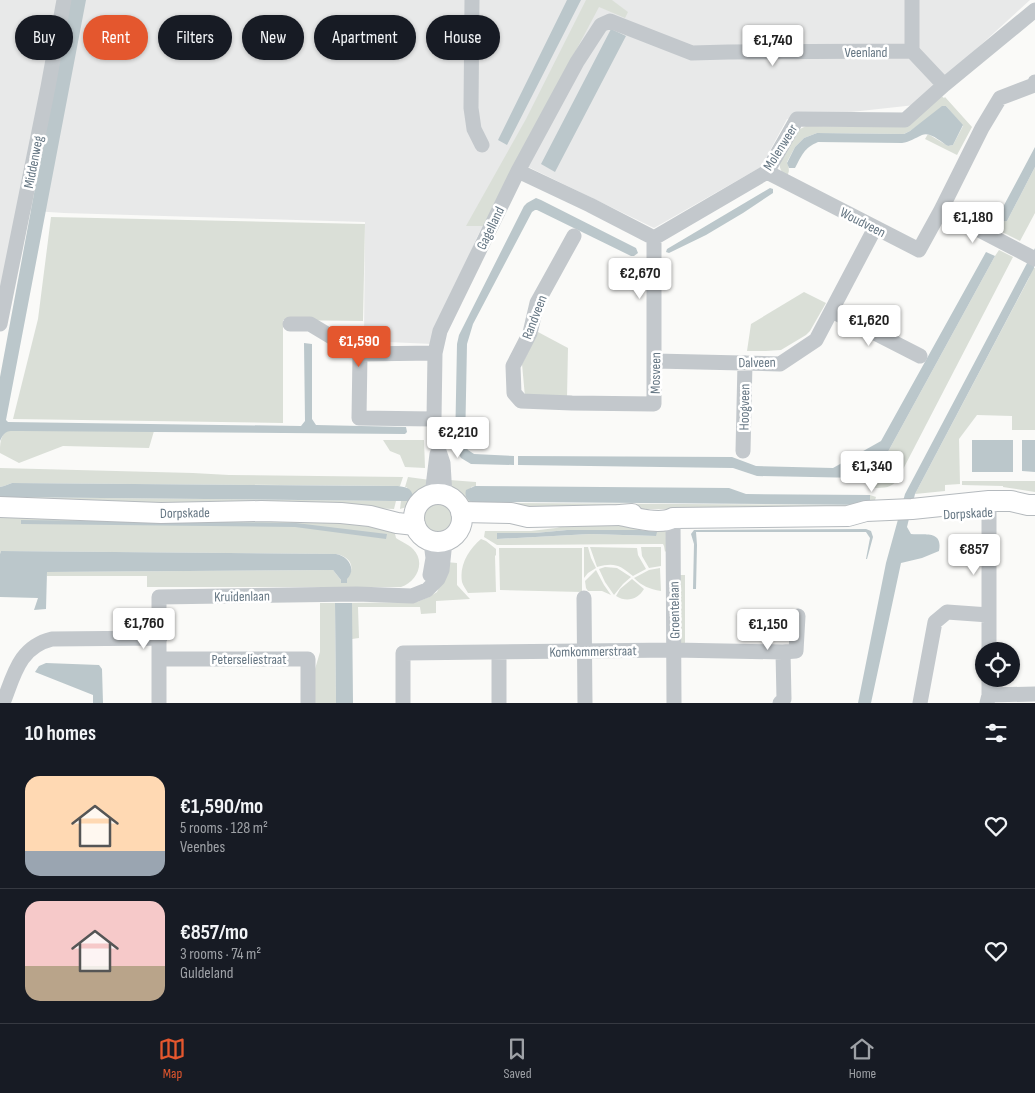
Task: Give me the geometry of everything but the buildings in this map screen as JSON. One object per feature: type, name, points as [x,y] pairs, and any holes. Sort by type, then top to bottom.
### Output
[{"type":"main road","points":[[439,496],[450,497],[456,502],[461,519],[454,537],[438,541],[427,540],[420,534],[415,519],[419,503],[423,500],[439,496]]},
{"type":"main road","name":"Dorpskade","points":[[461,519],[510,522],[528,517],[620,515],[642,512],[665,513],[673,518],[848,516],[867,522],[905,514],[948,513],[989,506],[1012,510],[1032,505]]},
{"type":"main road","name":"Dorpskade","points":[[0,507],[161,513],[261,510],[370,516],[397,513],[415,519]]},
{"type":"street","name":"Middenweg","points":[[0,324],[64,0]]},
{"type":"street","points":[[472,0],[471,108],[474,129],[482,145]]},
{"type":"street","points":[[912,0],[912,51],[944,85]]},
{"type":"street","name":"Molenweer","points":[[654,238],[767,172],[797,119],[905,120],[944,85],[1035,10]]},
{"type":"street","name":"Veenland","points":[[601,25],[610,21],[692,53],[912,51]]},
{"type":"street","name":"Gagelland","points":[[439,496],[438,448],[434,419],[435,353],[440,331],[518,171],[577,62],[601,25]]},
{"type":"street","name":"Woudveen","points":[[767,172],[919,250],[982,128],[1000,98],[1034,85],[1035,82]]},
{"type":"street","points":[[518,171],[654,238]]},
{"type":"street","points":[[941,210],[1026,254]]},
{"type":"street","name":"Dalveen","points":[[655,361],[780,364],[816,340],[876,228]]},
{"type":"street","name":"Randveen","points":[[521,401],[514,393],[513,366],[530,333],[537,303],[574,236]]},
{"type":"street","name":"Mosveen","points":[[521,401],[654,404],[654,238]]},
{"type":"street","points":[[832,311],[920,356]]},
{"type":"street","points":[[290,324],[310,324],[360,354],[435,353]]},
{"type":"street","points":[[360,354],[360,418],[434,419]]},
{"type":"street","name":"Hoogveen","points":[[743,451],[745,363]]},
{"type":"street","points":[[989,506],[989,642]]},
{"type":"street","name":"Groentelaan","points":[[673,518],[674,703]]},
{"type":"street","name":"Kruidenlaan","points":[[159,703],[159,597],[401,595],[424,584],[430,577],[438,541]]},
{"type":"street","points":[[584,598],[585,703]]},
{"type":"street","points":[[920,703],[935,622],[947,612],[990,615]]},
{"type":"street","points":[[780,703],[784,699],[783,652],[796,651],[798,616]]},
{"type":"street","points":[[3,703],[19,663],[32,648],[41,642],[52,639],[160,638]]},
{"type":"street","name":"Komkommerstraat","points":[[403,703],[403,653],[674,650],[783,652]]},
{"type":"street","points":[[499,652],[499,703]]},
{"type":"street","name":"Peterseliestraat","points":[[159,659],[308,659],[308,703]]},
{"type":"street","points":[[988,699],[1035,694]]},
{"type":"shaded area","points":[[0,0],[1030,0],[915,105],[787,119],[761,167],[654,228],[518,162],[477,237],[433,344],[364,341],[365,222],[18,210],[0,301]]},
{"type":"shaded area","points":[[70,0],[86,0],[6,420],[8,422],[301,426],[305,421],[304,343],[312,344],[312,419],[316,425],[406,427],[407,432],[405,434],[13,431],[6,433],[0,441],[0,377],[59,60],[73,60],[73,15],[67,15]]},
{"type":"shaded area","points":[[567,0],[581,0],[507,145],[498,140]]},
{"type":"shaded area","points":[[586,0],[612,0],[628,12],[625,18],[599,7],[483,226],[466,226],[526,119]]},
{"type":"shaded area","points":[[611,29],[626,36],[555,172],[541,164]]},
{"type":"shaded area","points":[[938,93],[945,97],[972,127],[957,155],[925,139],[928,134],[948,146],[953,145],[963,126],[946,106],[904,134],[817,133],[804,138],[795,147],[787,162],[789,173],[787,176],[781,171],[780,163],[798,130],[806,126],[894,127]]},
{"type":"shaded area","points":[[942,106],[946,106],[963,125],[953,145],[948,146],[928,134],[902,143],[818,142],[806,149],[795,168],[789,168],[787,163],[795,147],[804,138],[817,133],[904,134]]},
{"type":"shaded area","points":[[1035,147],[1035,167],[1007,221],[995,222]]},
{"type":"shaded area","points":[[1035,167],[1035,213],[1020,241],[992,227],[995,222],[1007,221]]},
{"type":"shaded area","points":[[770,188],[773,189],[773,193],[743,213],[706,235],[669,253],[666,252],[667,249]]},
{"type":"shaded area","points":[[536,198],[636,248],[638,253],[631,256],[537,210],[532,212],[473,324],[467,344],[465,446],[474,454],[514,456],[514,465],[471,464],[461,458],[455,447],[457,344],[459,335],[524,206]]},
{"type":"shaded area","points":[[51,217],[365,224],[363,321],[283,320],[283,423],[13,419],[38,319]]},
{"type":"shaded area","points":[[1035,248],[1034,268],[915,494],[907,527],[911,534],[927,534],[936,537],[940,544],[939,551],[922,558],[901,563],[871,703],[858,703],[886,563],[905,494]]},
{"type":"shaded area","points":[[999,250],[1013,257],[898,479],[890,486],[874,488],[873,475],[878,470]]},
{"type":"shaded area","points":[[986,252],[995,256],[878,470],[871,476],[862,478],[757,476],[733,468],[518,465],[518,456],[732,457],[756,466],[833,468],[881,441]]},
{"type":"shaded area","points":[[1033,267],[1035,268],[1035,430],[1012,430],[1012,416],[977,415],[959,439],[960,484],[945,485],[945,491],[915,494],[1029,278]]},
{"type":"shaded area","points":[[804,292],[826,303],[810,331],[781,350],[747,351],[751,324]]},
{"type":"shaded area","points":[[538,332],[568,348],[567,397],[525,397],[522,364]]},
{"type":"shaded area","points":[[7,431],[154,431],[149,448],[63,446],[19,463],[0,453],[0,443]]},
{"type":"shaded area","points":[[383,440],[424,440],[425,468],[405,467],[400,455],[390,451]]},
{"type":"shaded area","points":[[972,440],[1013,440],[1013,472],[972,472]]},
{"type":"shaded area","points":[[1022,440],[1035,440],[1035,472],[1022,471]]},
{"type":"shaded area","points":[[0,468],[229,475],[403,477],[400,486],[12,483],[0,487]]},
{"type":"shaded area","points":[[408,477],[430,480],[426,490],[419,499],[400,509],[401,501],[409,501],[407,487],[405,487]]},
{"type":"shaded area","points":[[449,480],[476,482],[476,486],[471,487],[475,503],[464,504],[453,492]]},
{"type":"shaded area","points":[[962,481],[1035,481],[1035,492],[1003,486],[962,485]]},
{"type":"shaded area","points":[[12,483],[398,486],[408,488],[413,497],[409,501],[393,501],[0,497],[0,487]]},
{"type":"shaded area","points":[[475,486],[729,488],[746,494],[870,495],[870,505],[475,503],[467,498],[466,490]]},
{"type":"shaded area","points":[[870,495],[876,497],[873,507],[846,511],[487,506],[488,503],[869,505]]},
{"type":"shaded area","points":[[0,497],[396,501],[394,509],[260,504],[0,501]]},
{"type":"shaded area","points":[[438,504],[448,508],[452,518],[448,528],[438,532],[428,528],[424,518],[428,508]]},
{"type":"shaded area","points":[[0,517],[263,517],[393,525],[396,538],[413,549],[417,554],[419,565],[418,571],[411,581],[401,587],[147,587],[147,576],[47,576],[47,572],[333,570],[341,580],[341,583],[350,575],[351,566],[347,558],[336,554],[1,551],[0,554]]},
{"type":"shaded area","points":[[21,520],[296,523],[387,534],[386,539],[295,527],[21,524]]},
{"type":"shaded area","points":[[585,521],[663,528],[666,531],[666,551],[663,544],[497,545],[484,537],[485,531],[531,531],[556,528]],"holes":[[[567,530],[640,530],[656,532],[656,536],[590,534],[497,539],[498,533],[535,533]]]},
{"type":"shaded area","points":[[866,529],[871,531],[873,537],[867,559],[870,538],[866,532],[696,532],[696,589],[693,589],[694,544],[691,534],[694,530]]},
{"type":"shaded area","points":[[567,530],[640,530],[657,532],[656,536],[590,534],[497,539],[497,533],[535,533]]},
{"type":"shaded area","points":[[481,539],[496,549],[496,592],[468,593],[462,582],[462,570],[469,553]]},
{"type":"shaded area","points":[[584,547],[588,547],[596,568],[584,578]]},
{"type":"shaded area","points":[[590,547],[637,548],[638,555],[646,569],[633,576],[624,569],[612,565],[597,567]]},
{"type":"shaded area","points":[[641,547],[661,547],[661,566],[649,568],[642,556]]},
{"type":"shaded area","points":[[499,548],[582,548],[582,592],[500,590]]},
{"type":"shaded area","points":[[1,551],[336,554],[347,560],[351,571],[347,583],[341,583],[341,580],[333,570],[47,572],[46,609],[34,610],[38,598],[0,597]]},
{"type":"shaded area","points":[[446,562],[457,563],[457,585],[470,599],[436,601],[436,613],[421,614],[420,607],[358,607],[359,638],[352,639],[352,603],[417,602],[429,597],[437,592],[444,577]]},
{"type":"shaded area","points":[[605,567],[617,568],[631,577],[614,595],[599,569]]},
{"type":"shaded area","points":[[660,568],[661,591],[646,587],[634,578],[649,570]]},
{"type":"shaded area","points":[[596,570],[611,595],[602,591],[588,591],[586,588],[585,581]]},
{"type":"shaded area","points":[[677,575],[685,575],[685,646],[677,641]]},
{"type":"shaded area","points":[[632,579],[644,589],[642,592],[632,599],[616,596],[620,589]]},
{"type":"shaded area","points":[[320,603],[335,603],[336,703],[314,703],[315,669],[320,652]]},
{"type":"shaded area","points":[[335,603],[352,603],[353,703],[336,703]]},
{"type":"shaded area","points":[[46,663],[99,665],[102,669],[103,703],[93,703],[93,695],[35,672],[39,666]]}]
